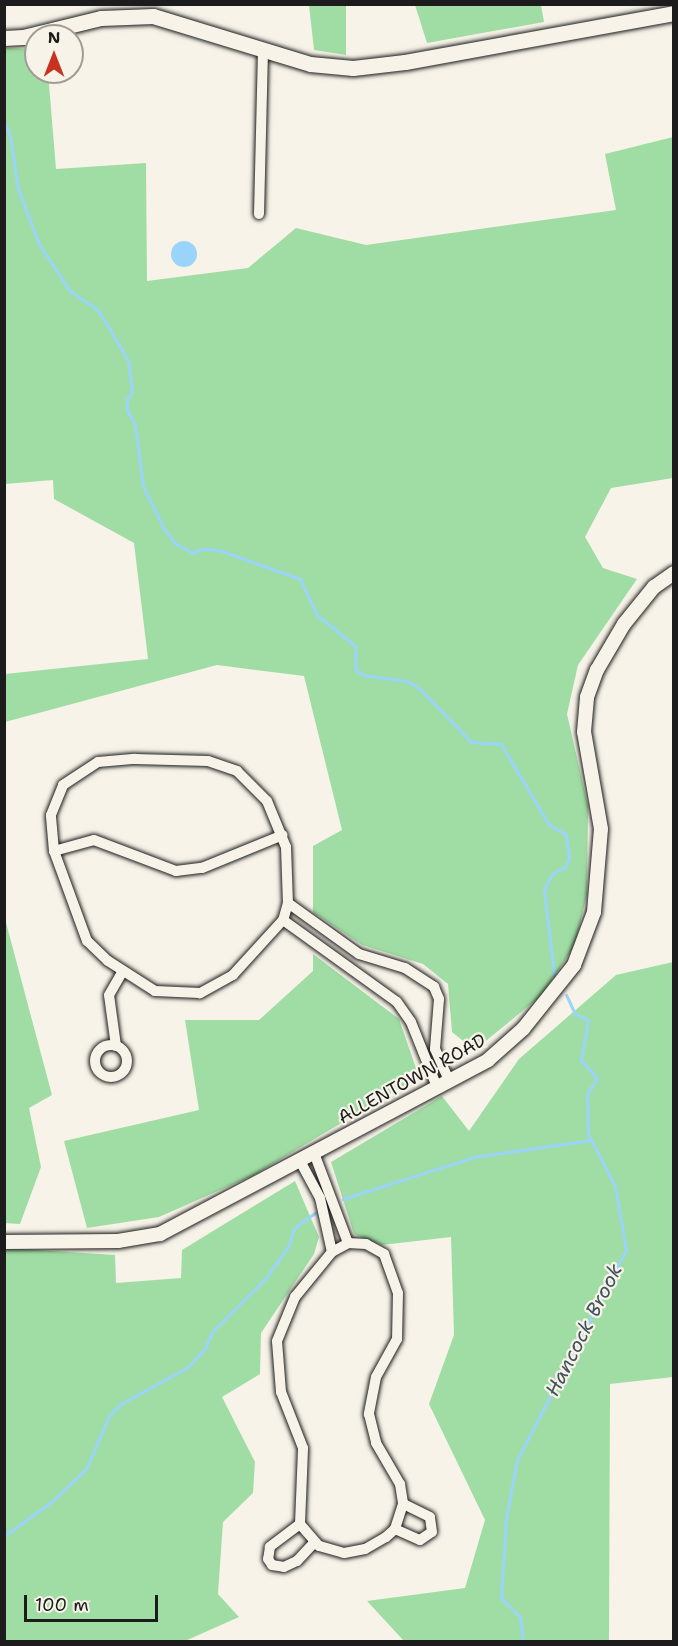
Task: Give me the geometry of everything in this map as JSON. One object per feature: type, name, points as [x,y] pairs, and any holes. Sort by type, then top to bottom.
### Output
[{"type":"main road","points":[[4,38],[23,37],[101,18],[153,16],[310,64],[353,68],[405,62],[674,14]]},
{"type":"street","points":[[259,214],[263,51]]},
{"type":"street","name":"ALLENTOWN ROAD","points":[[4,1242],[118,1241],[160,1234],[488,1060],[523,1029],[558,989],[584,947],[597,895],[601,829],[584,732],[587,697],[597,670],[624,624],[654,587],[674,573]]},
{"type":"street","points":[[135,759],[208,761],[237,771],[267,801],[283,835],[288,903],[283,920],[233,975],[200,993],[155,991],[123,971],[87,942],[54,851],[51,815],[63,785],[98,762],[135,759]]},
{"type":"street","points":[[54,851],[94,840],[176,871],[202,868],[283,835]]},
{"type":"street","points":[[288,903],[359,954],[405,968],[434,987],[439,999],[435,1048],[443,1084]]},
{"type":"street","points":[[283,920],[397,1002],[411,1022],[443,1084]]},
{"type":"street","points":[[116,1046],[109,995],[123,971]]},
{"type":"street","points":[[314,1153],[348,1243]]},
{"type":"street","points":[[300,1161],[320,1198],[332,1252]]},
{"type":"street","points":[[348,1243],[366,1244],[384,1254],[398,1293],[397,1339],[376,1377],[369,1414],[376,1443],[400,1485],[403,1504],[395,1529],[365,1549],[344,1553],[325,1550],[314,1543],[300,1524],[303,1448],[281,1392],[277,1341],[295,1297],[332,1252],[348,1243]]},
{"type":"street","points":[[395,1529],[420,1540],[432,1532],[430,1517],[403,1504]]},
{"type":"street","points":[[300,1524],[270,1547],[268,1559],[272,1565],[284,1567],[297,1561],[314,1543]]},
{"type":"green space","points":[[309,5],[346,5],[346,55],[314,50]]},
{"type":"green space","points":[[415,5],[541,5],[544,22],[427,43]]},
{"type":"green space","points":[[5,48],[24,49],[24,84],[49,84],[56,169],[146,163],[147,281],[248,268],[296,228],[366,245],[616,210],[605,154],[673,137],[673,478],[611,488],[585,537],[603,568],[637,579],[578,665],[567,714],[588,806],[587,894],[575,945],[542,995],[482,1044],[467,1044],[452,1032],[448,984],[423,964],[362,945],[313,912],[313,846],[342,830],[304,676],[217,665],[5,722],[5,674],[148,659],[134,543],[54,499],[53,480],[5,484]]},
{"type":"green space","points":[[4,915],[52,1095],[29,1108],[41,1167],[20,1224],[4,1223]]},
{"type":"green space","points":[[313,954],[399,1019],[419,1077],[252,1176],[159,1217],[87,1228],[64,1141],[199,1110],[185,1020],[259,1020],[313,971]]},
{"type":"green space","points":[[673,962],[673,1377],[610,1384],[609,1641],[404,1641],[367,1601],[465,1588],[485,1520],[429,1404],[454,1335],[451,1237],[382,1245],[354,1234],[331,1162],[442,1096],[469,1131],[519,1059],[616,975]]},
{"type":"green space","points":[[295,1181],[319,1237],[314,1254],[261,1333],[260,1374],[222,1397],[255,1462],[253,1493],[223,1522],[218,1594],[239,1617],[185,1641],[5,1641],[4,1248],[115,1255],[116,1283],[181,1278],[182,1250]]},
{"type":"water","points":[[184,241],[193,245],[197,254],[193,263],[184,267],[175,263],[171,254],[175,245]]},
{"type":"waterway","name":"Hancock Brook","points":[[4,122],[10,135],[18,189],[39,244],[70,291],[98,310],[128,360],[132,392],[127,399],[127,410],[135,425],[143,486],[164,529],[175,543],[192,553],[202,549],[219,550],[300,579],[316,614],[355,646],[356,670],[363,675],[407,681],[420,689],[471,742],[501,744],[549,825],[566,834],[569,858],[565,867],[552,874],[544,889],[554,975]]},
{"type":"waterway","name":"Hancock Brook","points":[[523,1642],[520,1617],[501,1598],[506,1518],[517,1460],[626,1250],[615,1186],[588,1134],[587,1094],[597,1078],[581,1060],[588,1020],[575,1014],[566,995]]},
{"type":"waterway","points":[[343,1199],[474,1157],[591,1140]]},
{"type":"waterway","points":[[4,1536],[51,1502],[86,1469],[109,1416],[121,1404],[188,1367],[205,1348],[212,1332],[266,1278],[288,1247],[294,1228],[315,1213]]}]
